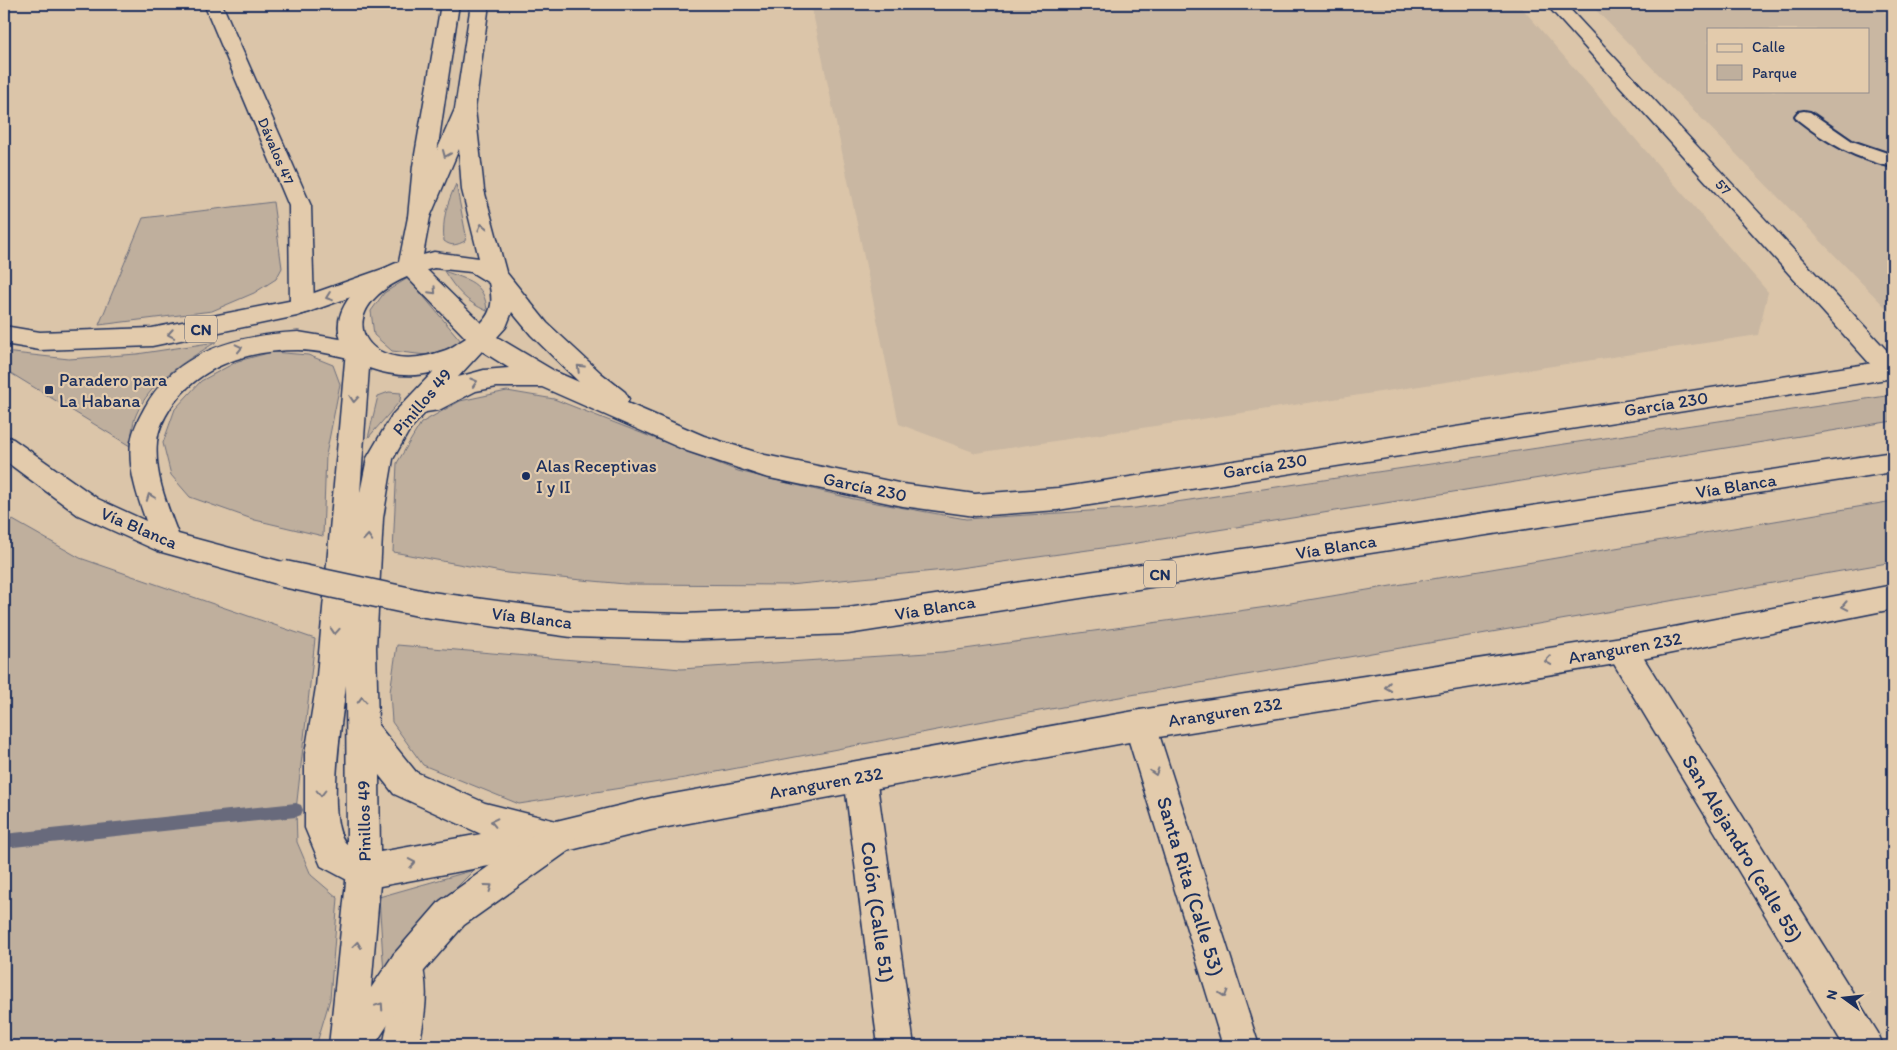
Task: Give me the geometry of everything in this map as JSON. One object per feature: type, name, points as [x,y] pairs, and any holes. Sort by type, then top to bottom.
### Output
[{"type":"main road","name":"Dávalos 47","points":[[213,4],[300,206],[302,306]]},
{"type":"main road","points":[[419,217],[424,166],[450,4]]},
{"type":"main road","points":[[480,4],[465,109],[473,190],[494,274]]},
{"type":"main road","name":"57","points":[[1555,4],[1892,369]]},
{"type":"main road","points":[[401,270],[419,217],[465,109]]},
{"type":"main road","points":[[358,351],[350,337],[351,320],[358,303],[372,287],[401,270],[434,260],[458,260],[479,265],[494,274]]},
{"type":"main road","name":"CN","points":[[4,335],[40,341],[152,337],[302,306],[401,270]]},
{"type":"main road","points":[[168,542],[147,490],[144,447],[148,424],[164,395],[187,373],[210,358],[257,344],[299,341],[358,351],[374,361],[395,367],[419,367],[444,361],[475,345],[401,270]]},
{"type":"main road","name":"García 230","points":[[494,274],[539,329],[593,381],[644,422]]},
{"type":"main road","name":"Pinillos 49","points":[[364,872],[361,647],[369,518],[380,458],[401,422],[498,323],[505,305],[504,288],[494,274]]},
{"type":"main road","name":"García 230","points":[[475,345],[547,379],[696,444],[765,466],[903,495],[975,505],[1058,498],[1892,369]]},
{"type":"main road","name":"Pinillos 49","points":[[358,351],[330,686],[321,754],[321,828],[333,854],[364,872]]},
{"type":"main road","points":[[401,422],[453,388],[493,376],[547,379]]},
{"type":"main road","name":"Vía Blanca","points":[[4,446],[88,507],[168,542],[284,574],[424,604],[571,624],[683,627],[848,621],[1893,462]]},
{"type":"main road","name":"Aranguren 232","points":[[364,872],[559,837],[651,814],[1140,725],[1622,650],[1893,597]]},
{"type":"main road","name":"San Alejandro (calle 55)","points":[[1622,650],[1865,1046]]},
{"type":"main road","name":"Santa Rita (Calle 53)","points":[[1140,725],[1241,1046]]},
{"type":"main road","name":"Aranguren 232","points":[[363,731],[405,783],[483,819],[559,837]]},
{"type":"main road","name":"Colón (Calle 51)","points":[[860,777],[896,1046]]},
{"type":"main road","points":[[353,1046],[406,966],[452,913],[559,837]]},
{"type":"main road","points":[[347,1046],[364,872]]},
{"type":"main road","points":[[401,1046],[408,1012],[406,966]]},
{"type":"lane","points":[[1804,116],[1834,140],[1870,157],[1893,161]]},
{"type":"shaded area","points":[[811,4],[1488,4],[1522,8],[1768,292],[1758,335],[976,453],[899,424]]},
{"type":"shaded area","points":[[1590,4],[1872,4],[1893,18],[1893,310],[1889,311]]},
{"type":"green space","points":[[456,184],[466,235],[465,241],[452,245],[444,241],[444,225],[448,205]]},
{"type":"green space","points":[[273,202],[282,268],[276,279],[254,293],[212,311],[99,325],[143,218]]},
{"type":"green space","points":[[444,271],[468,280],[479,288],[486,301],[487,311],[473,304],[462,295]]},
{"type":"green space","points":[[408,278],[461,341],[446,349],[426,355],[392,351],[374,335],[371,311],[384,293]]},
{"type":"green space","points":[[216,342],[170,373],[150,392],[142,403],[135,419],[130,446],[4,369],[4,352],[69,359],[137,354]]},
{"type":"green space","points":[[272,352],[308,355],[333,365],[340,384],[326,455],[323,536],[255,520],[190,497],[171,475],[163,443],[175,409],[201,381],[238,361]]},
{"type":"green space","points":[[507,391],[554,399],[738,471],[854,499],[966,519],[1136,508],[1893,395],[1893,421],[1131,544],[945,570],[789,585],[625,584],[507,573],[393,552],[397,463],[421,423],[460,401]]},
{"type":"green space","points":[[389,392],[401,393],[400,401],[368,438],[378,396]]},
{"type":"green space","points":[[1893,501],[1893,562],[1005,717],[685,778],[519,804],[423,765],[392,722],[390,692],[397,645],[681,669],[943,652],[1267,607]]},
{"type":"green space","points":[[4,515],[80,558],[315,639],[296,810],[297,842],[311,875],[338,898],[330,999],[316,1046],[4,1046]]},
{"type":"green space","points":[[474,870],[425,919],[384,974],[379,897]]},
{"type":"waterway","points":[[4,841],[296,810]]},
{"type":"place","name":"Paradero para La Habana","points":[[49,390]]},
{"type":"place","name":"Alas Receptivas I y II","points":[[526,476]]}]
